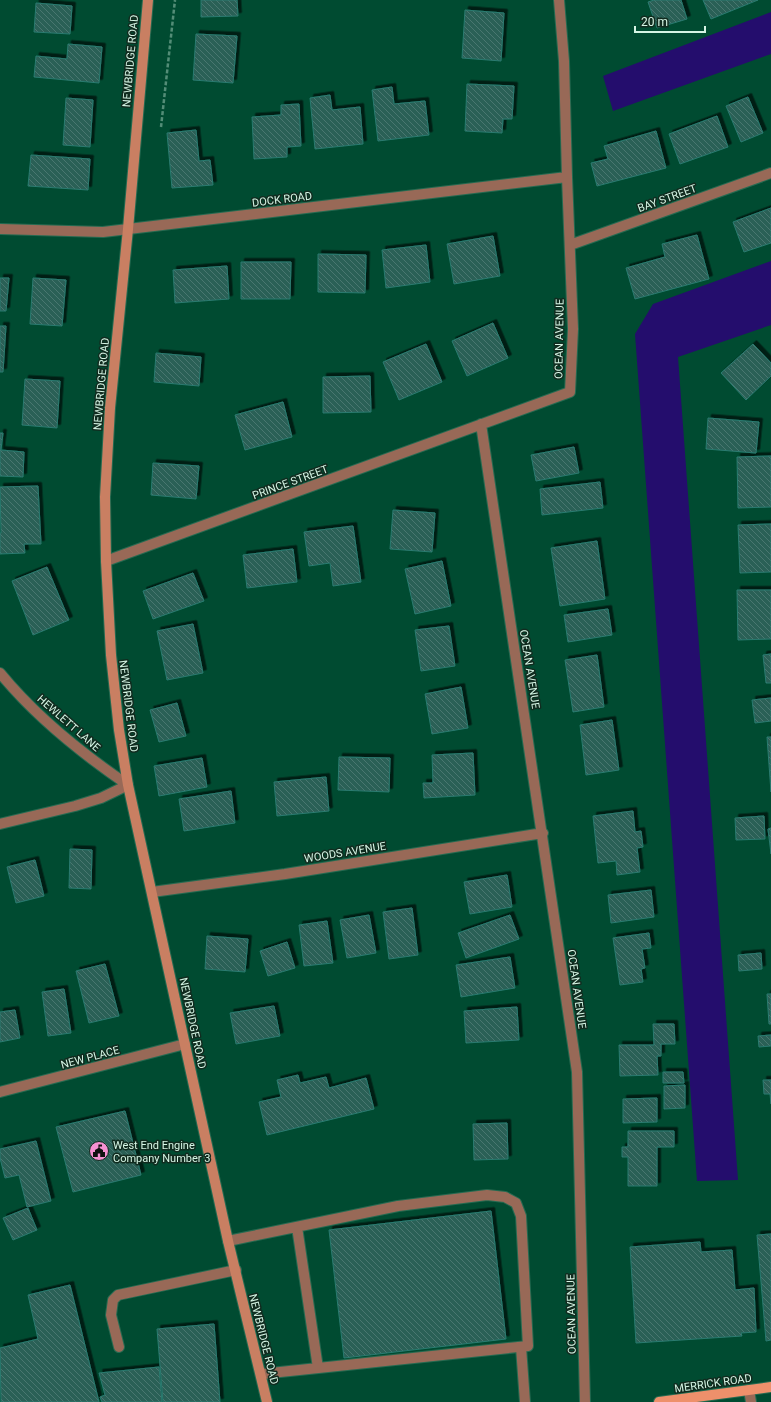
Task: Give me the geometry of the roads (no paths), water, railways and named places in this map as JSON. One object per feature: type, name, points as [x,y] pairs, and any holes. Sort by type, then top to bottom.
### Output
[{"type":"main road","name":"MERRICK ROAD","points":[[659,1402],[771,1387]]},
{"type":"street","name":"NEWBRIDGE ROAD","points":[[148,0],[109,430],[105,497],[106,562],[111,655],[119,730],[128,785],[228,1241],[267,1402]]},
{"type":"street","name":"OCEAN AVENUE","points":[[559,0],[564,61],[573,329],[570,392],[481,424],[543,833],[577,1072],[585,1402]]},
{"type":"street","name":"BAY STREET","points":[[570,245],[771,173]]},
{"type":"street","name":"DOCK ROAD","points":[[0,229],[103,232],[567,177]]},
{"type":"street","name":"PRINCE STREET","points":[[106,562],[481,424]]},
{"type":"street","name":"HEWLETT LANE","points":[[0,673],[14,690],[50,725],[87,757],[128,785]]},
{"type":"street","points":[[0,824],[75,806],[101,798],[128,785]]},
{"type":"street","name":"WOODS AVENUE","points":[[152,892],[543,833]]},
{"type":"street","name":"NEW PLACE","points":[[0,1092],[185,1044]]},
{"type":"street","points":[[228,1241],[398,1206],[487,1195],[505,1197],[516,1203],[521,1216],[528,1346],[261,1374]]},
{"type":"street","points":[[297,1227],[318,1368]]},
{"type":"street","points":[[119,1347],[111,1315],[113,1300],[118,1295],[236,1270]]},
{"type":"street","points":[[521,1347],[525,1402]]},
{"type":"street","points":[[749,1390],[751,1402]]},
{"type":"place","name":"West End Engine Company Number 3","points":[[99,1151]]}]
